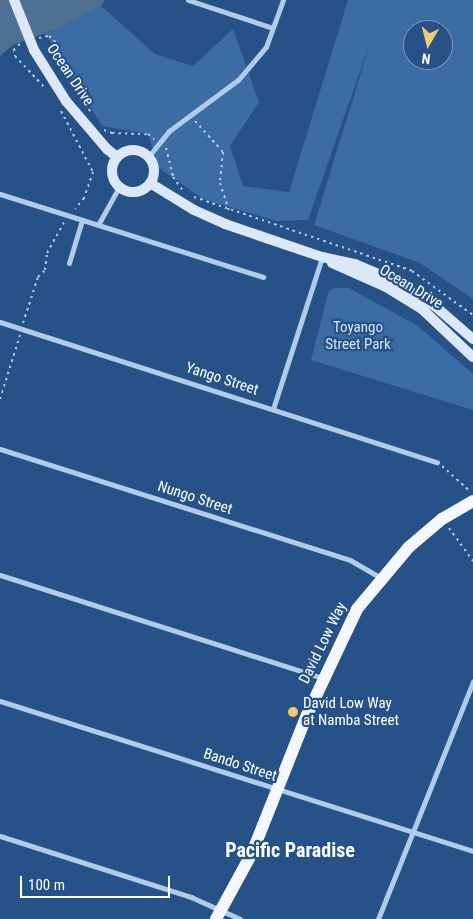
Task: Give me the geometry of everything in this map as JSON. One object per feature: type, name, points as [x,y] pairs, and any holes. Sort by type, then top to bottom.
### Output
[{"type":"main road","name":"David Low Way","points":[[219,915],[249,860],[323,678],[357,609],[380,577],[409,546],[442,519],[473,501]]},
{"type":"street","name":"Ocean Drive","points":[[14,0],[66,101],[107,149],[117,157]]},
{"type":"street","points":[[188,0],[273,28]]},
{"type":"street","points":[[148,157],[158,142],[189,116],[238,80],[266,47],[283,0]]},
{"type":"street","points":[[136,150],[148,157],[154,170],[150,183],[139,192],[119,187],[112,176],[117,157],[136,150]]},
{"type":"street","name":"Ocean Drive","points":[[150,183],[194,210],[225,224],[322,257],[386,287],[422,309],[473,357]]},
{"type":"street","points":[[98,225],[119,187]]},
{"type":"street","points":[[0,194],[263,277]]},
{"type":"street","points":[[69,263],[82,220]]},
{"type":"street","name":"Ocean Drive","points":[[322,257],[355,264],[390,279],[436,308],[473,340]]},
{"type":"street","points":[[273,409],[322,257]]},
{"type":"street","name":"Yango Street","points":[[0,322],[437,462]]},
{"type":"street","name":"Nungo Street","points":[[0,448],[350,560],[380,577]]},
{"type":"street","points":[[0,575],[323,678]]},
{"type":"street","points":[[378,919],[473,681]]},
{"type":"street","name":"Bando Street","points":[[0,701],[473,851]]},
{"type":"street","points":[[0,836],[190,897],[219,915],[240,919]]},
{"type":"path","points":[[54,56],[57,46],[50,36],[38,46],[54,56],[94,117]]},
{"type":"path","points":[[26,42],[14,50],[15,56],[52,97]]},
{"type":"path","points":[[0,399],[38,277],[45,270],[47,253],[67,216],[84,198],[92,172],[58,105]]},
{"type":"path","points":[[189,116],[223,152],[220,183],[230,211]]},
{"type":"path","points":[[102,127],[112,133],[148,134],[170,155],[173,177],[186,193]]},
{"type":"path","points":[[190,195],[230,211],[412,271],[473,315]]},
{"type":"path","points":[[437,462],[473,495]]},
{"type":"path","points":[[442,519],[473,561]]},
{"type":"green space","points":[[348,0],[473,0],[473,299],[420,263],[314,225],[371,40],[308,220],[276,221],[203,199],[159,168],[148,134],[102,126],[45,33],[101,6],[155,54],[193,66],[233,29],[259,102],[230,146],[243,186],[289,192]]},
{"type":"green space","name":"Toyango Street Park","points":[[349,288],[418,326],[473,374],[473,410],[311,360],[329,290]]},
{"type":"shaded area","points":[[0,0],[105,0],[101,6],[56,29],[13,45],[0,56]]},
{"type":"place","name":"David Low Way at Namba Street","points":[[293,712]]},
{"type":"district","name":"Pacific Paradise","points":[[290,850]]}]
